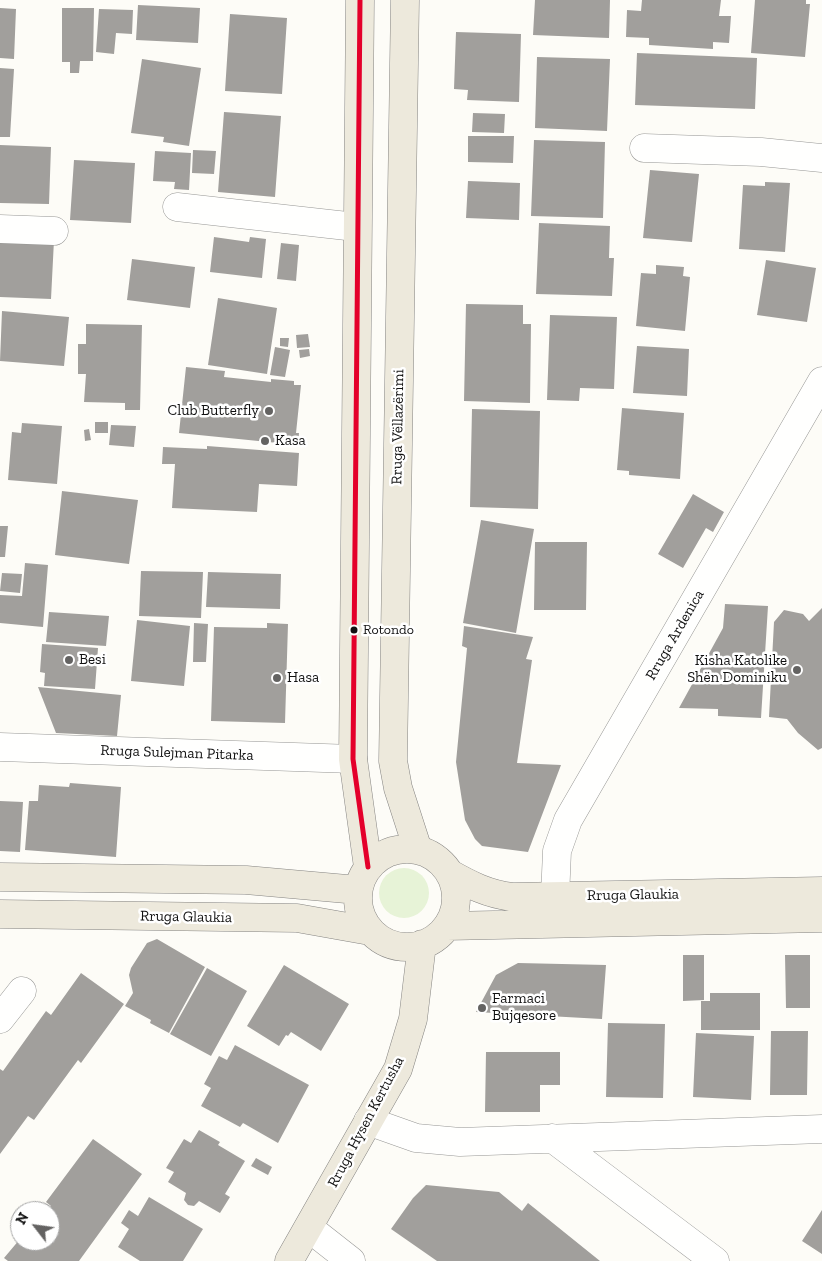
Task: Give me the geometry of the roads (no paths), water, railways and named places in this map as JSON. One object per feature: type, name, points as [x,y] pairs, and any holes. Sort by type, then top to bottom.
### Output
[{"type":"main road","points":[[0,877],[246,880],[363,878],[385,853],[395,850],[418,850],[433,856],[449,873],[453,882],[456,900],[447,926],[436,937],[422,944],[394,946],[381,940],[370,931],[358,907],[363,878],[353,759],[356,227],[360,0]]},
{"type":"main road","name":"Rruga Vëllazërimi","points":[[405,0],[393,761],[398,788],[418,850]]},
{"type":"main road","name":"Rruga Glaukia","points":[[449,873],[492,894],[512,897],[822,891]]},
{"type":"main road","name":"Rruga Glaukia","points":[[0,914],[297,918],[370,931]]},
{"type":"main road","name":"Rruga Glaukia","points":[[447,926],[822,918]]},
{"type":"main road","name":"Rruga Hysen Kertusha","points":[[289,1261],[398,1070],[413,1019],[422,944]]},
{"type":"street","points":[[644,148],[761,152],[822,158]]},
{"type":"street","points":[[177,207],[356,227]]},
{"type":"street","points":[[0,229],[54,231]]},
{"type":"street","name":"Rruga Ardenica","points":[[555,897],[557,851],[568,820],[822,381]]},
{"type":"street","name":"Rruga Sulejman Pitarka","points":[[0,747],[353,759]]},
{"type":"street","points":[[0,1019],[22,991]]},
{"type":"street","points":[[368,1121],[416,1138],[460,1142],[822,1129]]},
{"type":"street","points":[[552,1138],[715,1261]]},
{"type":"street","points":[[309,1228],[351,1261]]},
{"type":"place","name":"Club Butterfly","points":[[269,411]]},
{"type":"place","name":"Kasa","points":[[265,441]]},
{"type":"place","name":"Rotondo","points":[[354,630]]},
{"type":"place","name":"Besi","points":[[69,660]]},
{"type":"place","name":"Kisha Katolike Shën Dominiku","points":[[797,670]]},
{"type":"place","name":"Hasa","points":[[277,678]]},
{"type":"place","name":"Farmaci Bujqesore","points":[[482,1008]]}]
